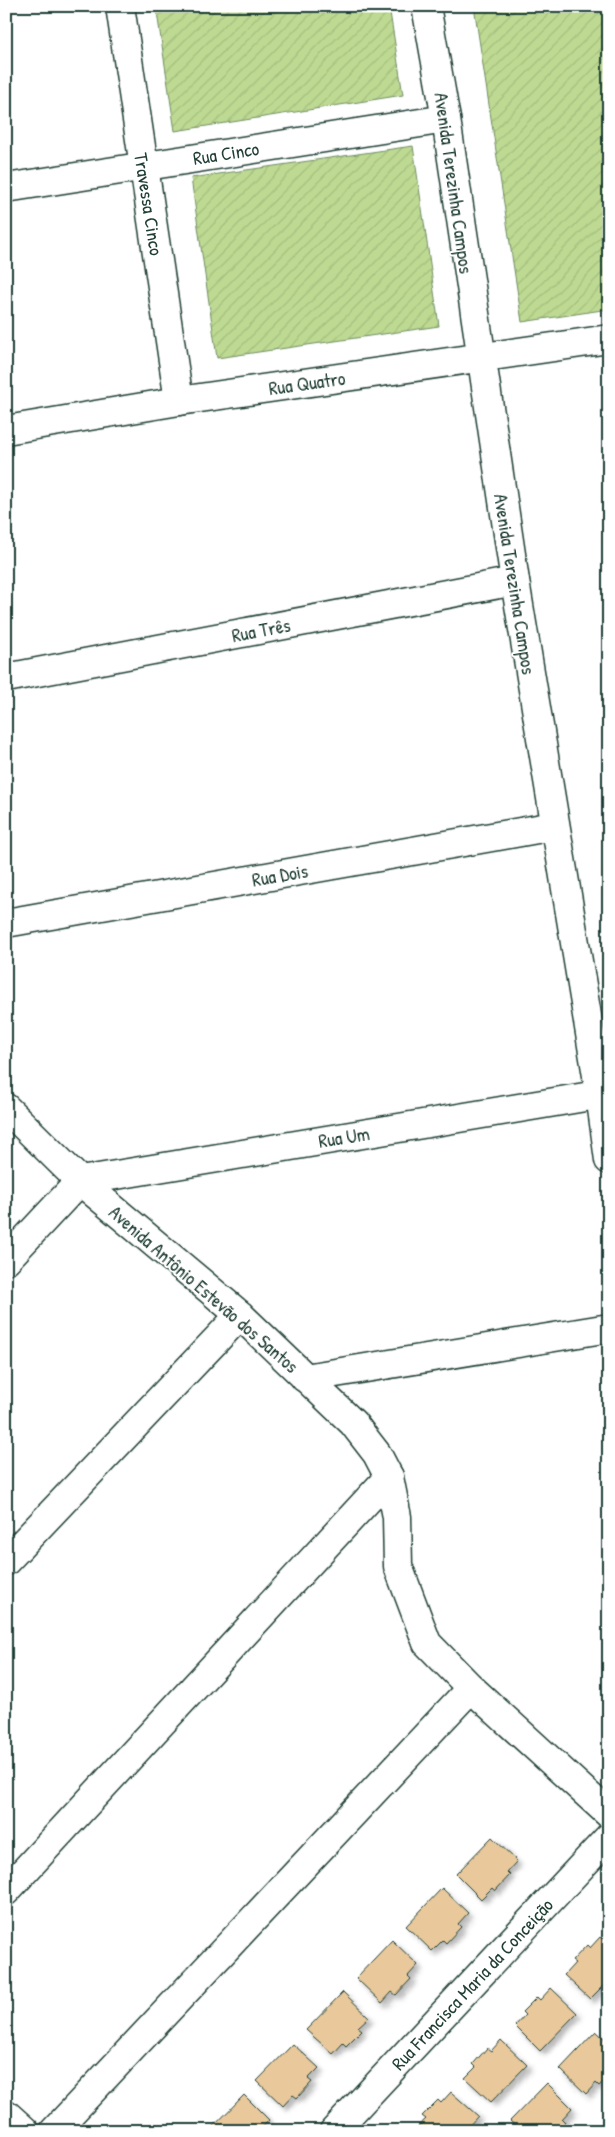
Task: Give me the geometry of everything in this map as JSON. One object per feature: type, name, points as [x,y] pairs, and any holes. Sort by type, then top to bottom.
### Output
[{"type":"street","name":"Travessa Cinco","points":[[120,6],[179,401]]},
{"type":"street","name":"Avenida Terezinha Campos","points":[[426,6],[446,119],[480,359],[554,826],[604,1094],[609,1160]]},
{"type":"street","name":"Rua Cinco","points":[[6,188],[446,119]]},
{"type":"street","name":"Rua Quatro","points":[[6,430],[179,401],[609,339]]},
{"type":"street","name":"Rua Três","points":[[6,678],[515,581]]},
{"type":"street","name":"Rua Dois","points":[[6,923],[554,826]]},
{"type":"street","name":"Rua Um","points":[[80,1181],[604,1094]]},
{"type":"street","name":"Avenida Antônio Estevão dos Santos","points":[[6,1108],[80,1181],[240,1315],[353,1423],[377,1454],[389,1477],[396,1517],[398,1566],[427,1643],[472,1688],[609,1814]]},
{"type":"street","points":[[6,1260],[80,1181]]},
{"type":"street","points":[[6,1562],[240,1315]]},
{"type":"street","points":[[305,1378],[609,1328]]},
{"type":"street","points":[[6,1891],[389,1477]]},
{"type":"street","points":[[54,2131],[472,1688]]},
{"type":"street","name":"Rua Francisca Maria da Conceição","points":[[334,2131],[609,1837]]},
{"type":"street","points":[[6,2114],[25,2131]]},
{"type":"green space","points":[[156,6],[389,6],[403,95],[175,131]]},
{"type":"green space","points":[[474,6],[609,6],[609,309],[522,322]]},
{"type":"green space","points":[[413,146],[439,326],[217,358],[191,178]]},
{"type":"building","points":[[492,1837],[517,1861],[507,1872],[510,1875],[495,1891],[492,1888],[481,1899],[456,1874]]},
{"type":"building","points":[[442,1888],[468,1913],[458,1924],[461,1927],[446,1943],[443,1940],[432,1951],[406,1926]]},
{"type":"building","points":[[600,1937],[609,1945],[609,1980],[590,1999],[564,1975],[575,1963],[572,1961],[587,1945],[590,1948]]},
{"type":"building","points":[[392,1940],[418,1965],[408,1976],[411,1979],[396,1995],[392,1992],[382,2003],[356,1978]]},
{"type":"building","points":[[551,1988],[577,2013],[540,2051],[515,2026],[525,2015],[522,2012],[537,1997],[540,2000]]},
{"type":"building","points":[[343,1992],[369,2017],[358,2027],[362,2030],[346,2046],[343,2043],[333,2054],[306,2030]]},
{"type":"building","points":[[596,2031],[609,2043],[609,2076],[599,2086],[596,2083],[586,2094],[560,2069]]},
{"type":"building","points":[[501,2040],[527,2065],[491,2102],[465,2078],[476,2067],[473,2064],[487,2048],[491,2051]]},
{"type":"building","points":[[293,2044],[319,2068],[308,2079],[312,2082],[297,2098],[293,2095],[283,2106],[257,2081]]},
{"type":"building","points":[[547,2083],[572,2108],[562,2119],[565,2122],[556,2131],[521,2131],[510,2121]]},
{"type":"building","points":[[451,2092],[478,2116],[464,2131],[417,2131],[415,2129],[426,2119],[422,2116],[438,2100],[441,2103]]},
{"type":"building","points":[[244,2095],[269,2120],[259,2131],[209,2131]]}]
